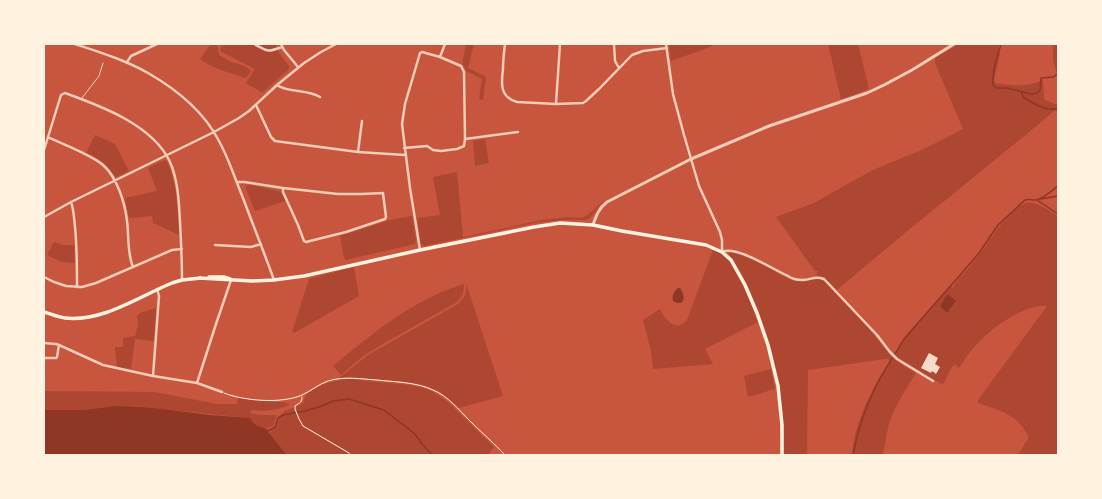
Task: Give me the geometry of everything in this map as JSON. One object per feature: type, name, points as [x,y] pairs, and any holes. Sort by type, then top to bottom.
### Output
[{"type":"main road","points":[[199,278],[241,281],[274,280],[319,273],[376,259],[546,225],[567,223],[593,225],[706,245],[722,252],[731,260],[745,285],[757,313],[768,346],[779,393],[782,425],[782,455]]},
{"type":"main road","points":[[44,312],[66,318],[91,316],[113,310],[157,289],[182,280],[224,277],[241,281]]},
{"type":"street","points":[[75,44],[127,62],[147,72],[177,92],[200,114],[214,132],[224,150],[274,280]]},
{"type":"street","points":[[127,62],[131,56],[157,44]]},
{"type":"street","points":[[254,44],[268,51],[271,51],[281,45],[298,67]]},
{"type":"street","points":[[44,217],[71,202],[167,156],[239,118],[256,105],[298,67],[310,58],[336,44]]},
{"type":"street","points":[[440,57],[445,44]]},
{"type":"street","points":[[505,44],[501,84],[503,92],[512,101],[556,104],[577,104],[585,102],[634,54],[667,46],[678,114],[699,186],[720,232],[722,252],[728,250],[738,252],[753,258],[793,279],[804,280],[817,277],[824,279],[877,335],[897,359],[933,381]]},
{"type":"street","points":[[556,104],[560,44]]},
{"type":"street","points":[[614,44],[615,61],[619,68]]},
{"type":"street","points":[[593,225],[598,212],[607,202],[691,159],[769,126],[873,90],[902,76],[954,44]]},
{"type":"street","points":[[404,148],[427,146],[436,151],[457,149],[464,146],[464,72],[459,65],[440,57],[423,52],[420,53],[403,112],[402,124],[404,148],[420,250]]},
{"type":"street","points":[[277,85],[282,88],[312,93],[320,97]]},
{"type":"street","points":[[44,150],[61,95],[65,93],[119,116],[136,125],[151,138],[167,156],[173,170],[178,192],[182,250],[182,280]]},
{"type":"street","points":[[256,105],[272,140],[275,141],[358,152],[405,154]]},
{"type":"street","points":[[358,152],[362,120]]},
{"type":"street","points":[[465,139],[518,132]]},
{"type":"street","points":[[48,137],[91,157],[108,171],[124,203],[127,215],[131,260],[133,266]]},
{"type":"street","points":[[237,182],[338,194],[383,193],[386,217],[385,219],[346,232],[306,242],[304,241],[283,192],[283,188]]},
{"type":"street","points":[[71,202],[74,213],[77,248],[77,287]]},
{"type":"street","points":[[215,245],[250,247],[261,244]]},
{"type":"street","points":[[44,277],[61,285],[77,287],[96,283],[172,250],[182,250]]},
{"type":"street","points":[[198,384],[219,313],[231,280]]},
{"type":"street","points":[[153,376],[159,296],[157,289]]},
{"type":"street","points":[[44,343],[59,345],[103,365],[198,384],[222,392]]},
{"type":"street","points":[[44,358],[56,358],[59,345]]},
{"type":"lane","points":[[81,99],[99,76],[103,63]]},
{"type":"path","points":[[222,392],[237,397],[277,401],[302,395],[322,384],[336,379],[346,378],[386,381],[421,386],[435,390],[448,399],[505,455]]},
{"type":"path","points":[[302,395],[302,400],[295,406],[295,409],[303,426],[350,455]]},
{"type":"shaded area","points":[[211,44],[217,44],[219,55],[231,62],[245,66],[251,71],[246,78],[216,68],[200,59]]},
{"type":"shaded area","points":[[222,44],[275,44],[279,53],[289,66],[289,69],[263,92],[261,92],[246,83],[255,69],[220,51]]},
{"type":"shaded area","points":[[466,44],[474,44],[468,68],[486,77],[483,100],[479,99],[482,79],[466,71],[462,64]]},
{"type":"shaded area","points":[[669,44],[715,44],[671,61]]},
{"type":"shaded area","points":[[828,44],[858,44],[869,89],[841,99]]},
{"type":"shaded area","points":[[959,44],[999,44],[998,49],[1000,54],[994,80],[995,83],[1020,85],[1032,84],[1043,80],[1044,98],[1045,100],[1058,105],[1058,111],[1054,111],[837,290],[824,278],[816,275],[818,271],[815,271],[776,217],[814,203],[873,170],[926,148],[963,129],[935,63],[935,58]]},
{"type":"shaded area","points":[[1053,44],[1058,44],[1058,78],[1053,60]]},
{"type":"shaded area","points":[[95,135],[115,144],[129,171],[116,177],[103,162],[86,153]]},
{"type":"shaded area","points":[[485,139],[489,163],[475,166],[473,141]]},
{"type":"shaded area","points":[[164,160],[167,161],[175,188],[179,235],[153,223],[152,216],[129,218],[125,198],[157,191],[148,168]]},
{"type":"shaded area","points":[[457,172],[463,237],[542,220],[567,217],[582,218],[607,200],[599,206],[589,219],[540,222],[424,246],[421,244],[417,218],[440,215],[433,177]]},
{"type":"shaded area","points":[[250,185],[281,192],[285,201],[255,211],[246,189],[246,186]]},
{"type":"shaded area","points":[[1025,203],[1034,203],[1058,216],[1058,455],[1018,455],[1029,437],[1023,427],[1006,413],[978,403],[978,400],[1047,306],[1039,306],[1020,312],[993,329],[974,347],[959,368],[955,364],[951,368],[944,383],[942,384],[895,356],[905,337],[950,285],[953,288],[955,283],[1008,216]]},
{"type":"shaded area","points":[[412,216],[416,240],[415,244],[346,260],[344,258],[340,236],[389,220]]},
{"type":"shaded area","points":[[54,242],[63,245],[74,245],[75,263],[61,262],[47,255]]},
{"type":"shaded area","points":[[713,250],[725,258],[737,272],[758,322],[705,349],[713,364],[653,369],[651,351],[643,320],[660,309],[671,324],[683,324],[687,320]]},
{"type":"shaded area","points":[[730,252],[753,259],[792,280],[800,281],[817,278],[823,280],[870,330],[890,355],[916,373],[891,417],[883,455],[852,455],[857,430],[865,406],[890,360],[888,359],[808,370],[807,455],[784,455],[781,396],[769,340],[747,284],[741,272],[729,255]]},
{"type":"shaded area","points":[[354,267],[359,296],[294,333],[292,332],[309,279]]},
{"type":"shaded area","points":[[466,283],[503,396],[459,408],[440,392],[424,385],[349,377],[339,378],[368,355],[458,304],[465,295]]},
{"type":"shaded area","points":[[464,284],[463,294],[457,302],[381,345],[362,357],[341,375],[333,366],[363,341],[395,318],[428,298]]},
{"type":"shaded area","points":[[678,288],[682,291],[684,297],[680,303],[673,301],[674,293]]},
{"type":"shaded area","points":[[947,295],[956,301],[947,313],[940,306]]},
{"type":"shaded area","points":[[156,308],[154,341],[135,339],[131,369],[117,367],[115,347],[123,347],[123,338],[135,336],[138,326],[137,316],[140,313]]},
{"type":"shaded area","points":[[771,369],[775,389],[748,397],[744,376]]},
{"type":"shaded area","points":[[349,379],[410,385],[432,391],[448,402],[494,447],[488,455],[287,455],[269,433],[276,427],[280,416],[285,411],[303,403],[305,397],[313,389],[332,382]]},
{"type":"shaded area","points":[[44,391],[154,392],[217,404],[237,404],[238,398],[285,402],[290,405],[270,410],[251,410],[250,413],[260,415],[277,415],[273,426],[263,428],[256,426],[250,418],[135,406],[115,406],[84,410],[44,410]]},
{"type":"shaded area","points":[[115,406],[250,418],[257,426],[267,429],[287,455],[44,455],[44,410],[84,410]]},
{"type":"building","points":[[929,353],[938,358],[935,364],[940,367],[936,374],[932,371],[931,373],[921,368]]},
{"type":"waterway","points":[[1001,44],[993,75],[993,85],[996,88],[1007,88],[1031,94],[1037,93],[1040,90],[1041,78],[1053,77],[1058,74]]},
{"type":"waterway","points":[[1021,92],[1024,98],[1039,106],[1048,109],[1058,109]]},
{"type":"waterway","points":[[895,354],[904,339],[979,253],[998,225],[1025,200],[1038,200],[1058,186]]},
{"type":"waterway","points":[[1040,199],[1058,196]]},
{"type":"waterway","points":[[1037,200],[1058,214]]},
{"type":"waterway","points":[[853,455],[867,406],[876,386],[892,358]]},
{"type":"waterway","points":[[268,431],[275,427],[278,418],[283,415],[305,411],[333,401],[349,399],[384,410],[415,434],[432,455]]}]
